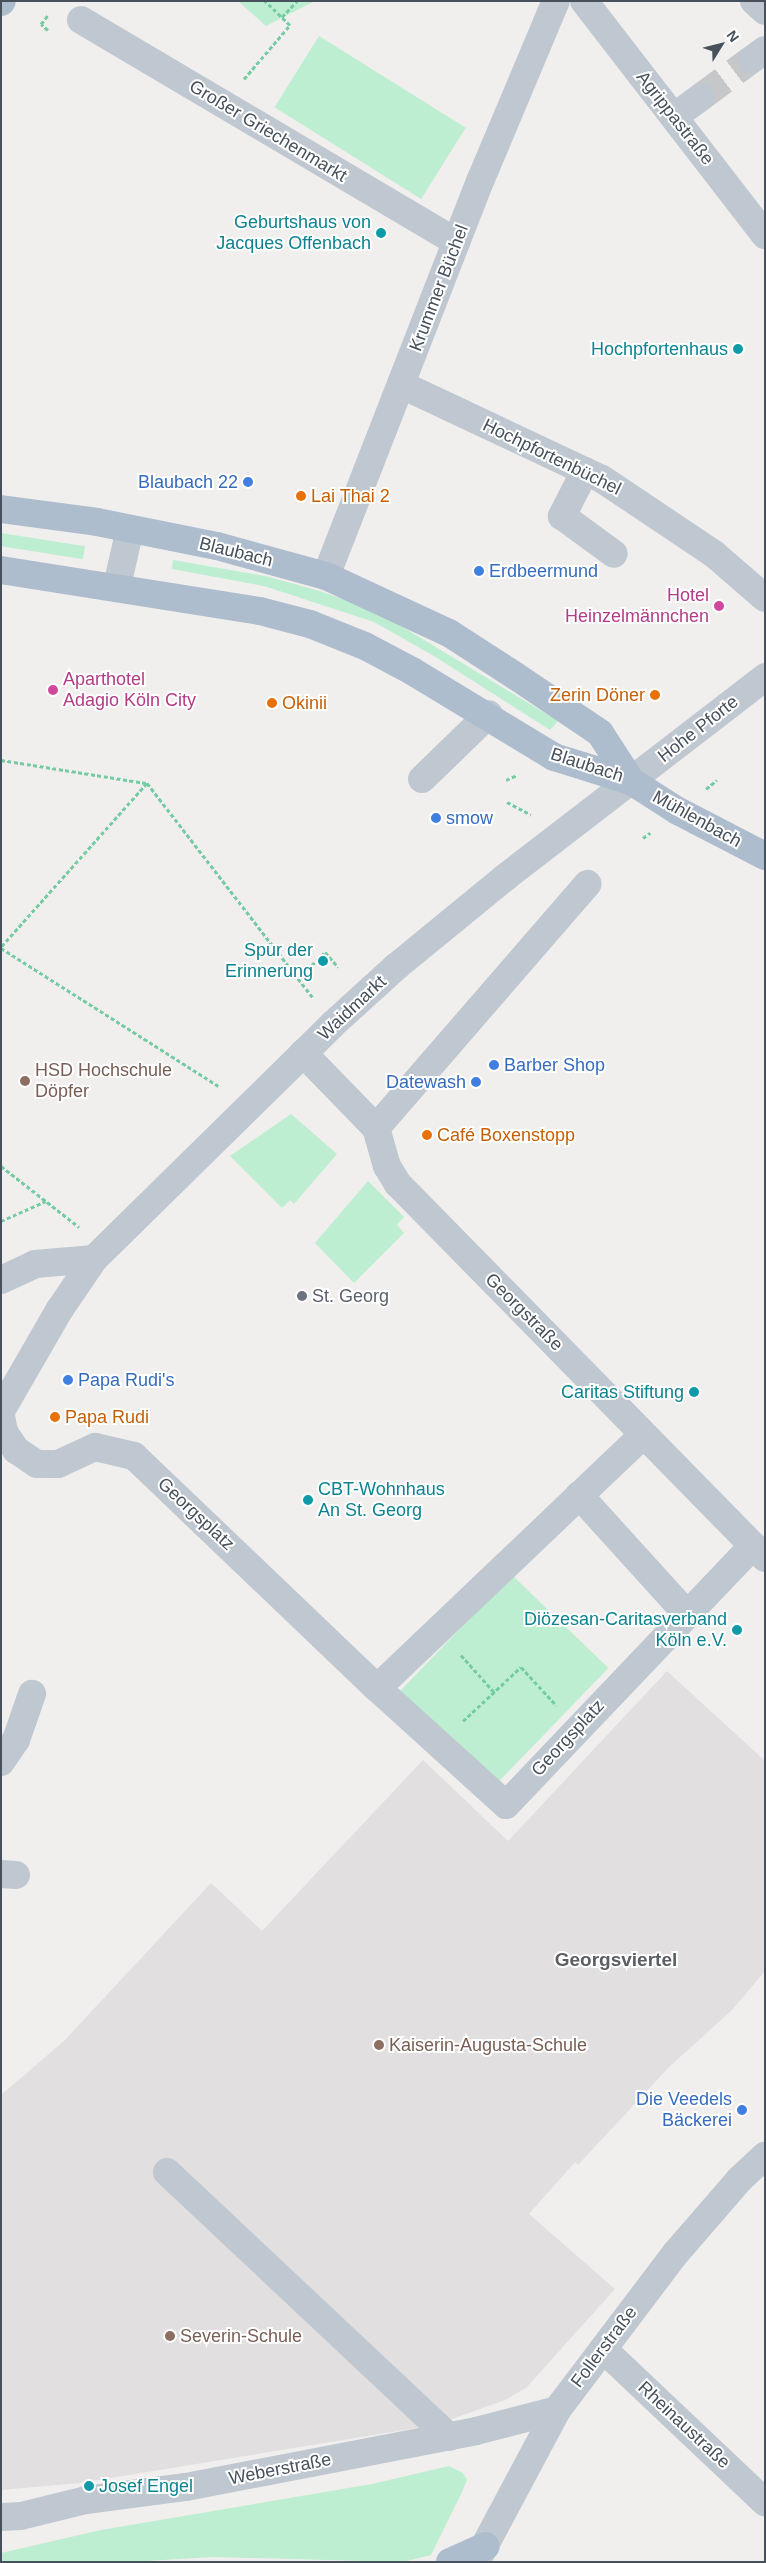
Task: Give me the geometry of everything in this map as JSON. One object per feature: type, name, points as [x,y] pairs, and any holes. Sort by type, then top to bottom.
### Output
[{"type":"main road","name":"Blaubach","points":[[1,509],[130,529],[216,546],[326,576],[449,632],[525,683],[600,734],[631,781]]},
{"type":"main road","name":"Blaubach","points":[[1,570],[117,586],[260,611],[310,624],[365,646],[489,714],[554,757],[631,781]]},
{"type":"main road","name":"Mühlenbach","points":[[631,781],[678,810],[765,856]]},
{"type":"main road","points":[[450,2562],[481,2554]]},
{"type":"street","name":"Krummer Büchel","points":[[326,576],[402,385],[456,242],[556,1]]},
{"type":"street","name":"Agrippastraße","points":[[584,1],[675,116],[765,235]]},
{"type":"street","points":[[754,1],[765,11]]},
{"type":"street","name":"Großer Griechenmarkt","points":[[81,20],[456,242]]},
{"type":"street","points":[[675,116],[701,97]]},
{"type":"street","name":"Hochpfortenbüchel","points":[[402,385],[584,471],[637,500],[706,548],[765,598]]},
{"type":"street","points":[[584,471],[562,516],[614,554]]},
{"type":"street","points":[[117,586],[130,529]]},
{"type":"street","name":"Hohe Pforte","points":[[631,781],[765,677]]},
{"type":"street","points":[[422,779],[489,714]]},
{"type":"street","name":"Waidmarkt","points":[[101,1254],[304,1053],[397,966],[631,781]]},
{"type":"street","points":[[376,1128],[587,884]]},
{"type":"street","name":"Georgstraße","points":[[304,1053],[376,1128],[387,1166],[398,1184],[759,1552]]},
{"type":"street","points":[[1,1280],[35,1264],[101,1254]]},
{"type":"street","points":[[1,1411],[60,1309],[101,1254]]},
{"type":"street","name":"Georgsplatz","points":[[1,1416],[4,1432],[16,1450],[37,1464],[58,1464],[88,1449],[107,1448],[134,1456],[377,1688],[506,1805],[578,1726],[687,1614],[759,1552]]},
{"type":"street","points":[[377,1688],[643,1435]]},
{"type":"street","points":[[579,1495],[687,1614]]},
{"type":"street","points":[[1,1762],[16,1740],[32,1694]]},
{"type":"street","name":"Follerstraße","points":[[481,2554],[557,2410],[675,2254],[740,2179],[765,2156]]},
{"type":"street","points":[[167,2172],[449,2437]]},
{"type":"street","name":"Rheinaustraße","points":[[603,2349],[765,2502]]},
{"type":"street","name":"Weberstraße","points":[[1,2518],[21,2516],[86,2500],[186,2487],[449,2437],[557,2410]]},
{"type":"path","points":[[222,104],[290,25],[265,1]]},
{"type":"path","points":[[282,17],[297,1]]},
{"type":"path","points":[[1,760],[147,783],[298,979],[324,952],[338,967]]},
{"type":"path","points":[[147,783],[1,948],[252,1106]]},
{"type":"path","points":[[1,1166],[46,1201],[101,1254]]},
{"type":"path","points":[[1,1221],[46,1201]]},
{"type":"path","points":[[438,1631],[494,1692]]},
{"type":"path","points":[[456,1727],[521,1667],[578,1726]]},
{"type":"shaded area","name":"Kaiserin-Augusta-Schule","points":[[667,1671],[765,1761],[765,1971],[732,2010],[668,2068],[578,2165],[575,2162],[529,2214],[615,2289],[526,2388],[505,2400],[435,2425],[80,2483],[1,2490],[1,2095],[64,2041],[211,1883],[262,1931],[423,1760],[508,1841]]},
{"type":"green space","points":[[238,1],[315,1],[266,26]]},
{"type":"green space","points":[[319,36],[466,128],[421,199],[274,107]]},
{"type":"green space","points":[[1,533],[85,546],[83,559],[1,546]]},
{"type":"green space","points":[[173,560],[265,576],[320,591],[378,612],[558,721],[550,730],[434,656],[374,622],[264,586],[172,569]]},
{"type":"green space","points":[[291,1114],[337,1154],[294,1204],[290,1200],[282,1208],[230,1156]]},
{"type":"green space","points":[[368,1181],[404,1217],[397,1225],[404,1233],[354,1283],[315,1243]]},
{"type":"green space","points":[[512,1575],[608,1668],[488,1793],[391,1700]]},
{"type":"green space","points":[[449,2466],[463,2473],[467,2480],[462,2492],[431,2555],[403,2562],[213,2557],[130,2562],[1,2562],[1,2553],[101,2530],[372,2484]]},
{"type":"tunnel","points":[[701,97],[751,60]]},
{"type":"place","name":"Geburtshaus von Jacques Offenbach","points":[[381,233]]},
{"type":"place","name":"Hochpfortenhaus","points":[[738,349]]},
{"type":"place","name":"Blaubach 22","points":[[248,482]]},
{"type":"place","name":"Lai Thai 2","points":[[301,496]]},
{"type":"place","name":"Erdbeermund","points":[[479,571]]},
{"type":"place","name":"Hotel Heinzelmännchen","points":[[719,606]]},
{"type":"place","name":"Aparthotel Adagio Köln City","points":[[53,690]]},
{"type":"place","name":"Zerin Döner","points":[[655,695]]},
{"type":"place","name":"Okinii","points":[[272,703]]},
{"type":"place","name":"smow","points":[[436,818]]},
{"type":"place","name":"Spur der Erinnerung","points":[[323,961]]},
{"type":"place","name":"Barber Shop","points":[[494,1065]]},
{"type":"place","name":"HSD Hochschule Döpfer","points":[[25,1081]]},
{"type":"place","name":"Datewash","points":[[476,1082]]},
{"type":"place","name":"Café Boxenstopp","points":[[427,1135]]},
{"type":"place","name":"St. Georg","points":[[302,1296]]},
{"type":"place","name":"Papa Rudi's","points":[[68,1380]]},
{"type":"place","name":"Caritas Stiftung","points":[[694,1392]]},
{"type":"place","name":"Papa Rudi","points":[[55,1417]]},
{"type":"place","name":"CBT-Wohnhaus An St. Georg","points":[[308,1500]]},
{"type":"place","name":"Diözesan-Caritasverband Köln e.V.","points":[[737,1630]]},
{"type":"place","name":"Kaiserin-Augusta-Schule","points":[[379,2045]]},
{"type":"place","name":"Die Veedels Bäckerei","points":[[742,2110]]},
{"type":"place","name":"Severin-Schule","points":[[170,2336]]},
{"type":"place","name":"Josef Engel","points":[[89,2486]]},
{"type":"district","name":"Georgsviertel","points":[[616,1960]]}]
